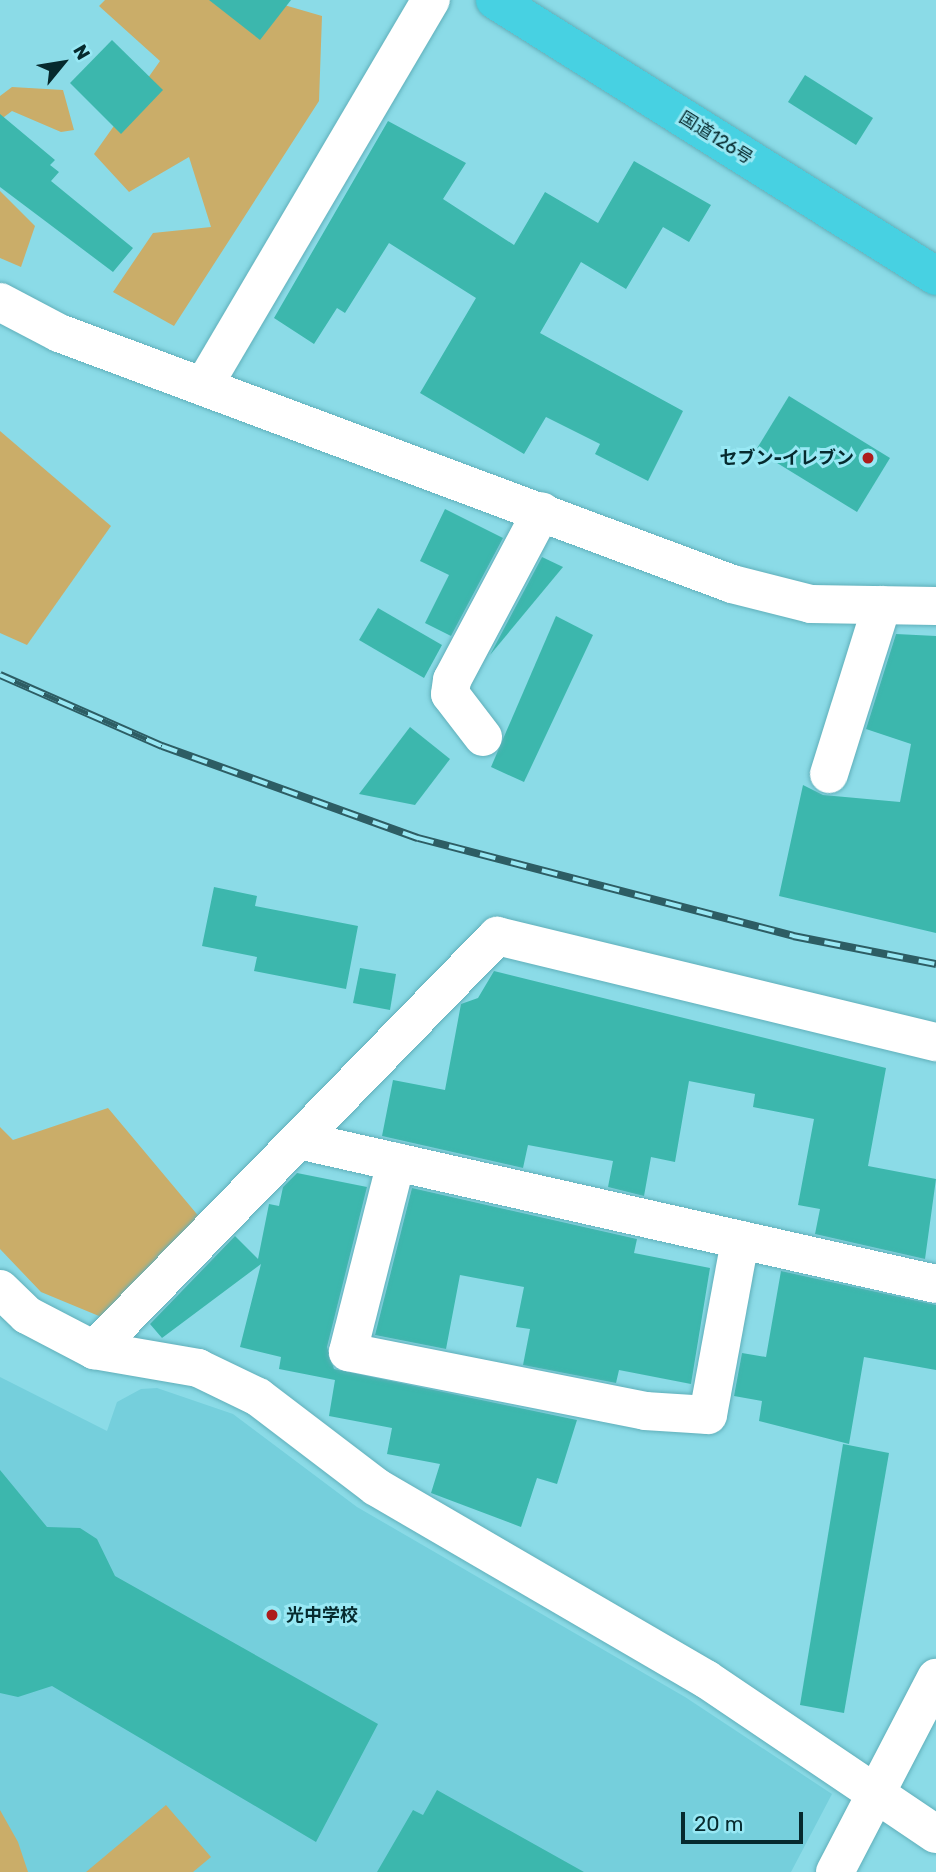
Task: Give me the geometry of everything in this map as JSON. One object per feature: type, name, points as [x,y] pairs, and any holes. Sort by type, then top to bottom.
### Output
[{"type":"highway","name":"国道126号","points":[[495,0],[936,276]]},
{"type":"street","points":[[204,385],[431,0]]},
{"type":"street","points":[[0,302],[59,333],[733,584],[811,604],[936,606]]},
{"type":"street","points":[[483,737],[450,694],[453,680],[542,511]]},
{"type":"street","points":[[829,774],[882,605]]},
{"type":"street","points":[[94,1350],[303,1141],[497,936],[936,1042]]},
{"type":"street","points":[[303,1141],[936,1284]]},
{"type":"street","points":[[396,1162],[348,1352],[645,1411],[708,1415],[740,1240]]},
{"type":"street","points":[[0,1289],[27,1315],[94,1350],[198,1368],[258,1397],[376,1487],[706,1679],[936,1834]]},
{"type":"street","points":[[835,1872],[878,1795],[936,1678]]},
{"type":"shaded area","points":[[105,0],[267,0],[322,16],[319,101],[174,326],[113,292],[153,233],[211,227],[189,157],[129,192],[94,154],[160,61],[99,6]]},
{"type":"shaded area","points":[[12,87],[63,90],[74,130],[61,132],[12,111],[0,120],[0,96]]},
{"type":"shaded area","points":[[0,191],[35,226],[21,267],[0,258]]},
{"type":"shaded area","points":[[0,431],[111,526],[27,645],[0,633]]},
{"type":"shaded area","points":[[108,1108],[201,1219],[111,1321],[41,1292],[0,1249],[0,1127],[13,1140]]},
{"type":"shaded area","name":"光中学校","points":[[0,1377],[107,1431],[117,1402],[141,1389],[157,1388],[233,1414],[357,1507],[685,1697],[832,1794],[791,1872],[0,1872]]},
{"type":"shaded area","points":[[166,1805],[211,1857],[193,1872],[86,1872]]},
{"type":"shaded area","points":[[0,1810],[18,1842],[28,1872],[0,1872]]},
{"type":"building","points":[[209,0],[291,0],[260,40]]},
{"type":"building","points":[[112,40],[163,90],[121,134],[70,83]]},
{"type":"building","points":[[805,75],[873,118],[856,145],[788,102]]},
{"type":"building","points":[[0,114],[55,160],[50,165],[59,172],[51,181],[133,248],[113,272],[0,187]]},
{"type":"building","points":[[388,121],[466,163],[443,199],[514,245],[545,192],[598,223],[634,161],[711,205],[689,242],[663,227],[626,289],[581,262],[540,333],[683,411],[648,481],[595,454],[600,444],[546,417],[524,454],[420,393],[476,298],[389,243],[345,313],[337,308],[314,344],[274,318]]},
{"type":"building","points":[[789,396],[890,458],[857,512],[756,450]]},
{"type":"building","points":[[445,509],[503,538],[451,636],[425,623],[449,575],[420,561]]},
{"type":"building","points":[[542,557],[563,567],[490,655]]},
{"type":"building","points":[[378,608],[442,645],[424,678],[359,640]]},
{"type":"building","points":[[556,616],[593,635],[524,782],[491,767]]},
{"type":"building","points":[[896,634],[936,636],[936,933],[779,896],[803,785],[823,795],[900,802],[911,744],[866,729]]},
{"type":"building","points":[[410,727],[450,759],[415,805],[359,794]]},
{"type":"building","points":[[214,887],[257,896],[255,906],[358,926],[346,989],[254,971],[257,957],[202,946]]},
{"type":"building","points":[[360,968],[396,974],[390,1010],[353,1003]]},
{"type":"building","points":[[494,971],[886,1068],[868,1166],[936,1179],[925,1259],[815,1234],[820,1209],[798,1205],[814,1119],[753,1107],[755,1094],[689,1081],[675,1162],[651,1157],[644,1196],[608,1187],[613,1161],[528,1145],[523,1168],[382,1136],[393,1080],[445,1090],[461,1004],[478,998]]},
{"type":"building","points":[[297,1173],[367,1187],[327,1347],[334,1369],[577,1420],[557,1484],[537,1478],[521,1527],[431,1493],[440,1464],[387,1454],[392,1428],[329,1416],[335,1380],[279,1369],[281,1357],[240,1347],[261,1264],[162,1338],[150,1324],[235,1236],[258,1259],[269,1204],[279,1206],[283,1187]]},
{"type":"building","points":[[412,1188],[637,1239],[634,1253],[710,1268],[691,1384],[619,1370],[616,1383],[523,1365],[530,1329],[516,1327],[524,1287],[460,1275],[446,1349],[375,1335]]},
{"type":"building","points":[[781,1271],[936,1305],[936,1370],[864,1357],[849,1444],[759,1421],[762,1401],[734,1396],[742,1353],[766,1357]]},
{"type":"building","points":[[843,1444],[889,1453],[844,1713],[800,1705]]},
{"type":"building","points":[[0,1470],[47,1527],[80,1528],[97,1539],[115,1576],[378,1724],[316,1842],[52,1686],[18,1697],[0,1693]]},
{"type":"building","points":[[437,1790],[584,1872],[377,1872],[413,1810],[423,1815]]},
{"type":"railway","points":[[0,675],[162,746],[418,838],[793,936],[936,964]]},
{"type":"place","name":"セブン-イレブン","points":[[868,458]]},
{"type":"place","name":"光中学校","points":[[272,1615]]}]
